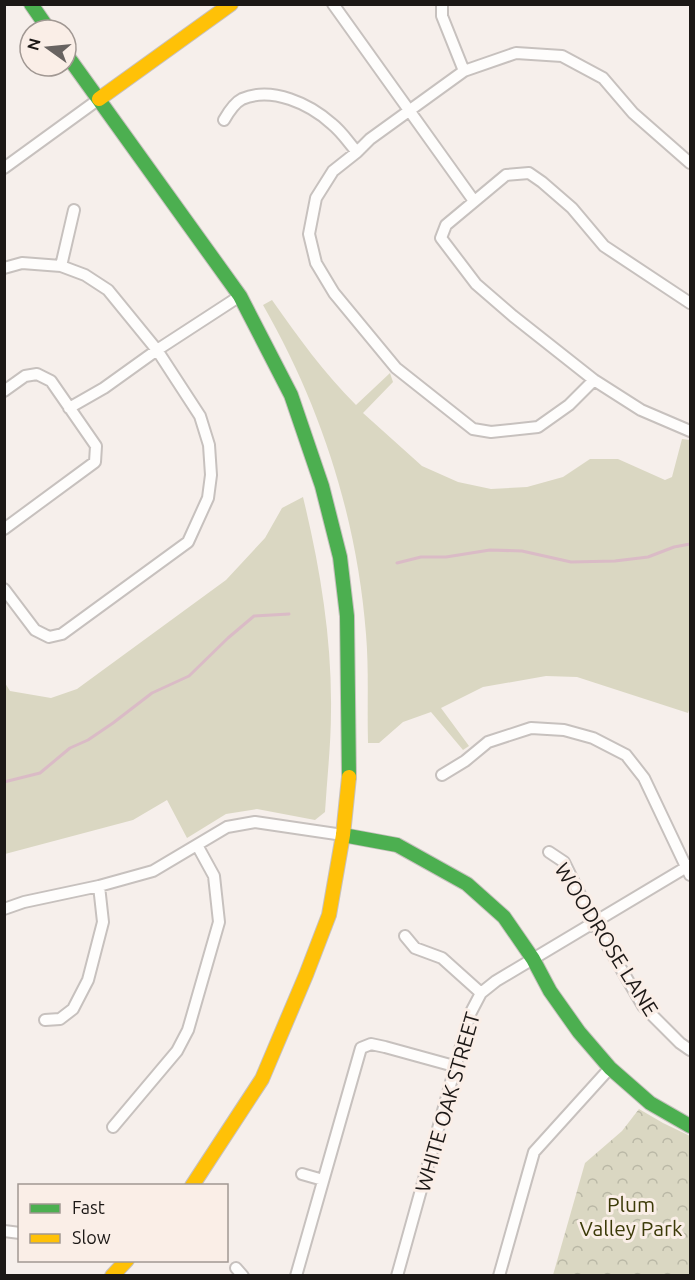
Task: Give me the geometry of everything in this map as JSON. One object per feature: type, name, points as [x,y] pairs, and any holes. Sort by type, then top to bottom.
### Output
[{"type":"main road","points":[[31,4],[41,18]]},
{"type":"main road","points":[[99,99],[231,4]]},
{"type":"main road","points":[[78,70],[240,296],[291,394],[322,486],[340,557],[348,616],[350,769],[343,835],[329,915],[262,1079],[193,1184]]},
{"type":"main road","points":[[343,835],[397,845],[467,885],[504,917],[533,959],[550,991],[579,1032],[610,1068],[650,1103],[690,1126]]},
{"type":"main road","points":[[112,1275],[124,1262]]},
{"type":"street","points":[[333,4],[474,201]]},
{"type":"street","points":[[442,4],[442,16],[464,71]]},
{"type":"street","points":[[594,380],[569,405],[538,427],[491,432],[473,429],[396,368],[334,293],[316,263],[309,234],[316,198],[333,171],[370,139],[464,71],[516,53],[562,56],[603,78],[633,113],[690,163]]},
{"type":"street","points":[[224,120],[229,110],[242,100],[268,94],[301,103],[333,124],[357,152]]},
{"type":"street","points":[[4,168],[99,99]]},
{"type":"street","points":[[690,303],[604,246],[572,208],[529,173],[506,175],[446,225],[441,238],[476,284],[594,380],[641,410],[690,431]]},
{"type":"street","points":[[61,266],[74,210]]},
{"type":"street","points":[[4,268],[22,263],[61,266],[85,275],[108,290],[157,350],[200,416],[209,445],[211,475],[208,498],[188,542],[62,634],[49,637],[35,630],[4,589]]},
{"type":"street","points":[[69,408],[104,388],[240,296]]},
{"type":"street","points":[[4,392],[25,376],[37,374],[51,381],[96,446],[95,462],[4,529]]},
{"type":"street","points":[[442,775],[465,761],[488,742],[531,728],[564,730],[593,738],[626,755],[644,778],[689,869]]},
{"type":"street","points":[[4,909],[24,902],[99,886],[153,871],[227,827],[255,822],[343,835]]},
{"type":"street","points":[[112,1127],[177,1051],[188,1030],[219,922],[214,876],[196,845]]},
{"type":"street","name":"WOODROSE LANE","points":[[549,852],[564,862],[594,923],[643,1006],[690,1050]]},
{"type":"street","name":"WHITE OAK STREET","points":[[398,1275],[454,1066],[470,1014],[481,993],[496,981],[689,869]]},
{"type":"street","points":[[45,1020],[60,1019],[73,1009],[88,980],[103,922],[99,886]]},
{"type":"street","points":[[405,936],[415,948],[442,958],[481,993]]},
{"type":"street","points":[[296,1275],[361,1048],[371,1044],[454,1066]]},
{"type":"street","points":[[499,1275],[534,1152],[610,1068]]},
{"type":"street","points":[[302,1174],[323,1180]]},
{"type":"green space","points":[[272,300],[322,367],[356,405],[390,373],[393,382],[363,413],[422,466],[458,482],[491,489],[527,487],[563,477],[590,459],[618,459],[665,480],[672,477],[682,439],[690,440],[690,707],[688,713],[577,677],[546,676],[483,687],[441,708],[469,746],[463,750],[431,712],[403,722],[379,743],[368,743],[366,634],[354,548],[345,506],[319,423],[284,343],[263,305]]},
{"type":"green space","points":[[303,497],[320,576],[331,684],[330,749],[325,812],[315,820],[257,809],[226,814],[187,838],[167,800],[133,820],[5,854],[5,683],[10,691],[51,698],[77,689],[226,580],[265,538],[282,508]]},
{"type":"green space","name":"Plum Valley Park","points":[[639,1109],[690,1136],[690,1275],[553,1275],[585,1163],[622,1131]]},
{"type":"waterway","points":[[397,563],[421,557],[446,557],[490,550],[522,551],[571,562],[615,561],[648,557],[674,547],[690,544]]},
{"type":"waterway","points":[[4,782],[40,773],[70,748],[88,740],[152,693],[189,676],[254,616],[289,614]]},
{"type":"traffic: fast","points":[[31,4],[41,18]]},
{"type":"traffic: fast","points":[[78,71],[240,296],[291,395],[322,486],[340,557],[347,616],[349,777]]},
{"type":"traffic: fast","points":[[343,835],[397,845],[467,884],[504,917],[533,959],[550,991],[579,1032],[610,1068],[650,1103],[690,1126]]},
{"type":"traffic: slow","points":[[99,99],[231,4]]},
{"type":"traffic: slow","points":[[193,1184],[262,1079],[329,915],[343,835],[349,777]]},
{"type":"traffic: slow","points":[[112,1276],[125,1262]]}]
